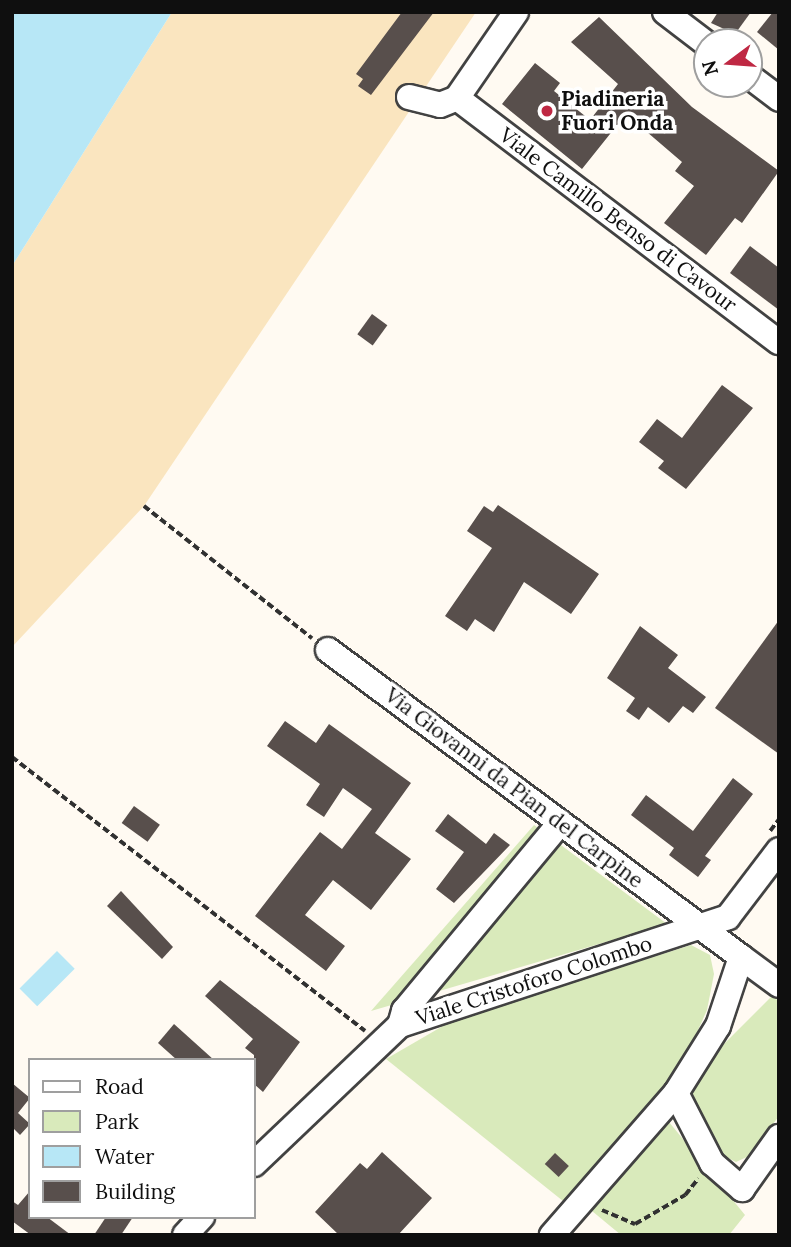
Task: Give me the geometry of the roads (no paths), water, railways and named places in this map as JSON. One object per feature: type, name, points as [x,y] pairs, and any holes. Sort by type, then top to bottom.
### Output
[{"type":"street","points":[[409,97],[440,105],[457,98],[516,12]]},
{"type":"street","points":[[665,12],[693,33]]},
{"type":"street","points":[[763,87],[779,99]]},
{"type":"street","name":"Viale Camillo Benso di Cavour","points":[[457,98],[779,342]]},
{"type":"street","name":"Via Giovanni da Pian del Carpine","points":[[328,650],[779,985]]},
{"type":"street","points":[[400,1025],[404,1011],[559,824]]},
{"type":"street","name":"Viale Cristoforo Colombo","points":[[256,1162],[400,1025],[728,917],[779,849]]},
{"type":"street","points":[[552,1235],[589,1196],[676,1093],[718,1026],[741,957]]},
{"type":"street","points":[[676,1093],[712,1163],[742,1189],[779,1137]]},
{"type":"street","points":[[185,1235],[200,1219]]},
{"type":"water","points":[[12,12],[172,12],[12,266]]},
{"type":"water","points":[[57,951],[75,969],[37,1006],[20,988]]},
{"type":"place","name":"Piadineria Fuori Onda","points":[[547,111]]}]
